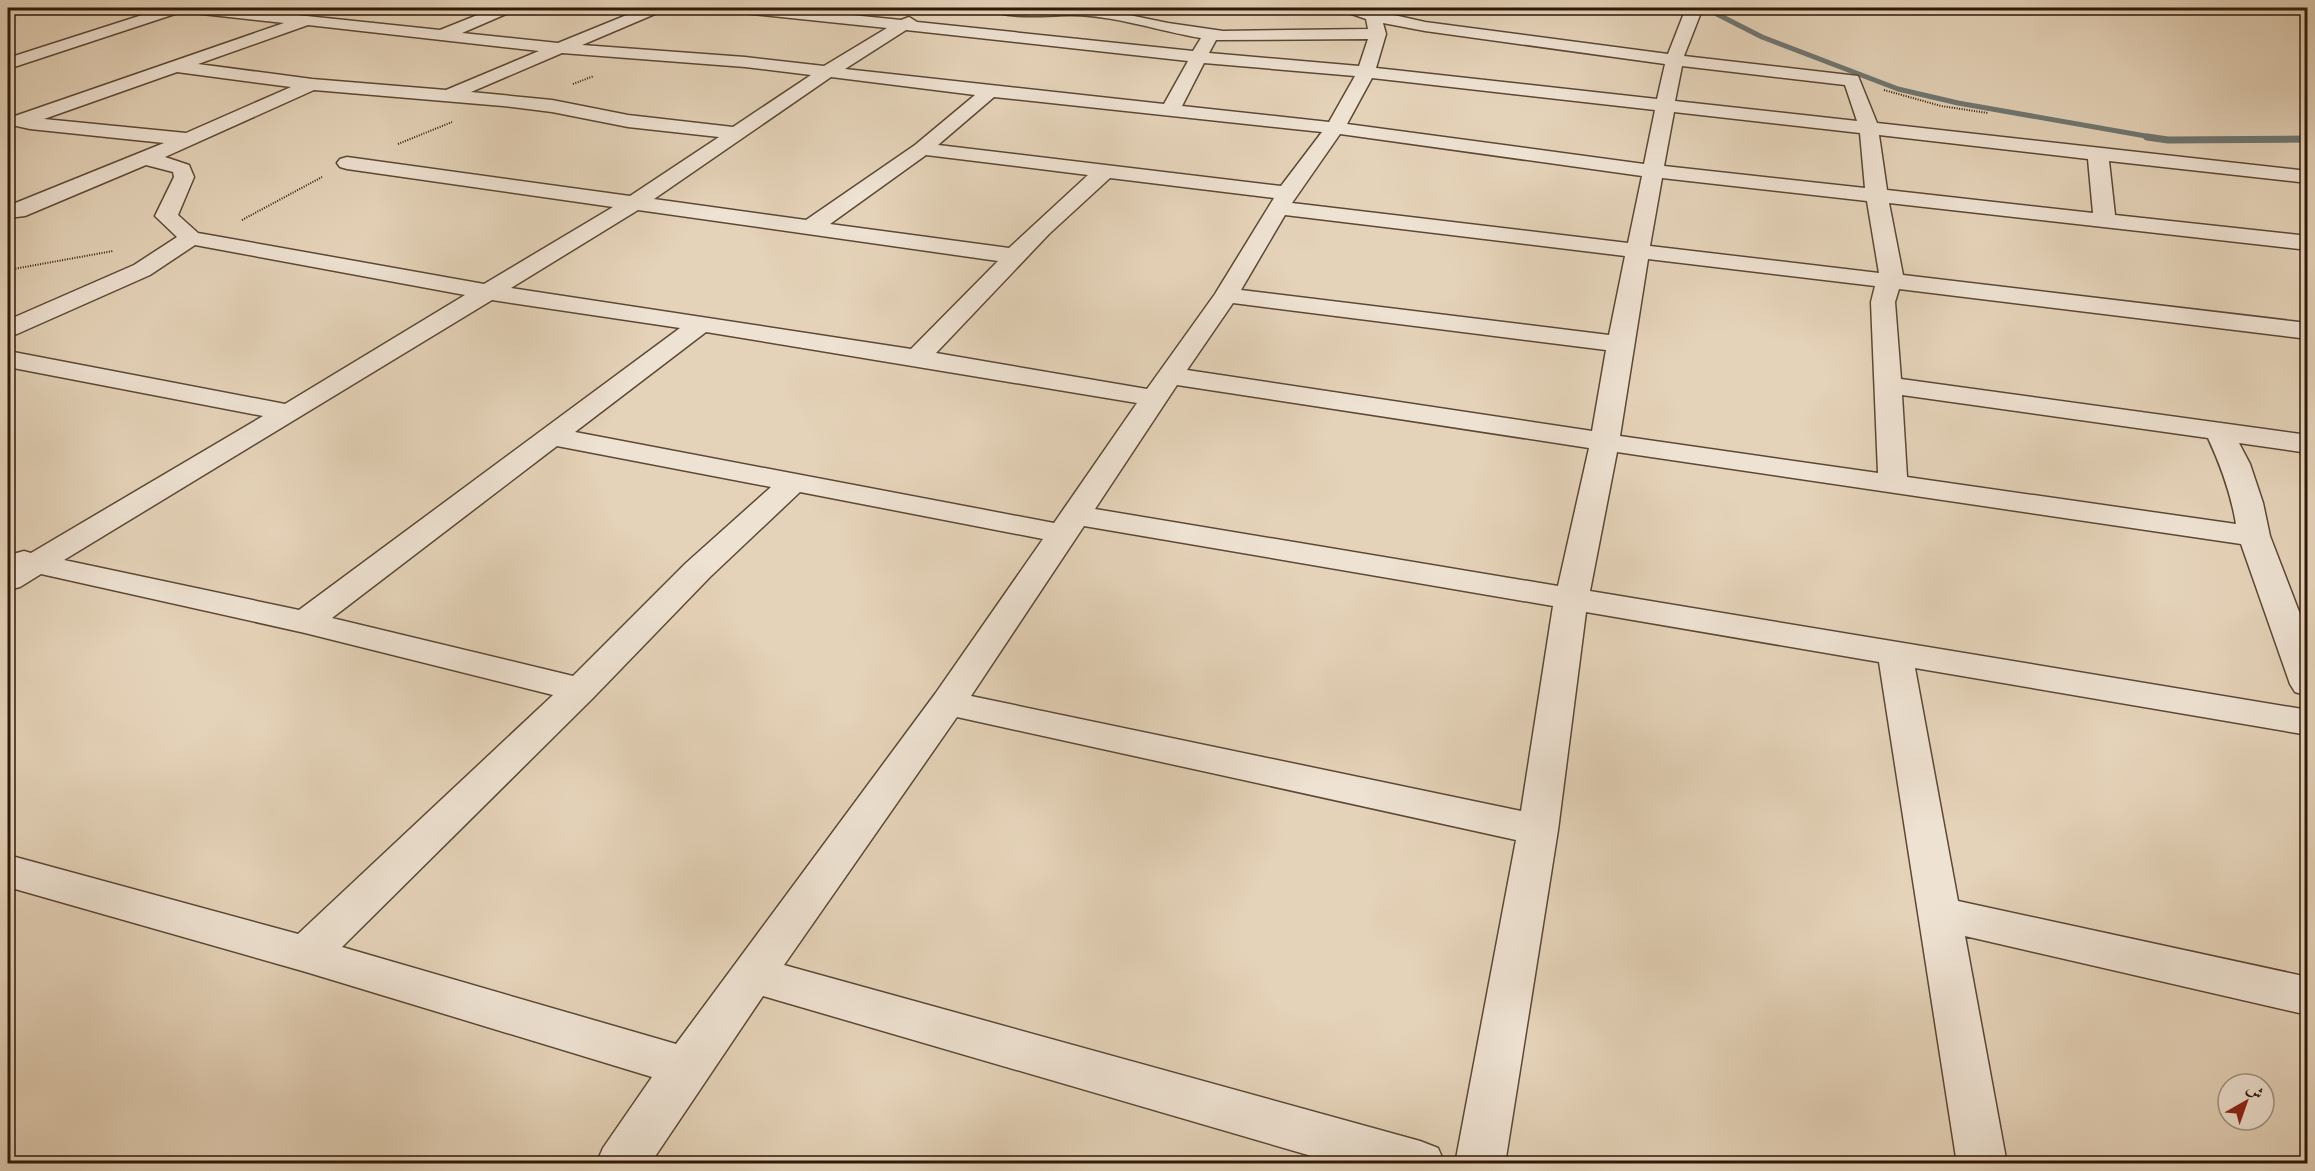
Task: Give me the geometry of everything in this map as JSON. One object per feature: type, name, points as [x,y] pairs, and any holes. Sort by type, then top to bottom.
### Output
[{"type":"street","points":[[8,64],[178,8]]},
{"type":"street","points":[[193,8],[557,48],[733,61],[990,92],[1335,128],[1653,171],[1877,197],[2307,243]]},
{"type":"street","points":[[443,35],[507,8]]},
{"type":"street","points":[[450,94],[656,8]]},
{"type":"street","points":[[743,8],[808,11],[904,25],[1198,57],[1366,72],[2298,176],[2307,201]]},
{"type":"street","points":[[17,567],[289,413],[636,202],[827,72],[930,8]]},
{"type":"street","points":[[998,8],[1025,11],[1087,9],[1168,28],[1211,35],[1268,37],[1314,33],[1367,19],[1674,60],[1852,80],[1869,129],[1877,197],[1892,282],[1883,302],[1893,483]]},
{"type":"street","points":[[1480,1164],[1538,830],[1571,600],[1605,442],[1620,344],[1674,60],[1693,8]]},
{"type":"street","points":[[621,1164],[686,1067],[948,703],[1227,295],[1282,201],[1335,128],[1366,72],[1367,19]]},
{"type":"street","points":[[14,121],[179,67],[309,20]]},
{"type":"street","points":[[1170,110],[1211,35]]},
{"type":"street","points":[[8,47],[49,51]]},
{"type":"street","points":[[179,67],[312,84],[503,100],[552,106],[628,121],[736,133]]},
{"type":"street","points":[[8,212],[17,211],[144,159],[312,84]]},
{"type":"street","points":[[811,227],[922,149],[990,92]]},
{"type":"street","points":[[14,121],[186,139]]},
{"type":"street","points":[[922,149],[1104,172],[1282,201],[1639,252],[2307,331]]},
{"type":"street","points":[[2098,154],[2105,222]]},
{"type":"street","points":[[144,159],[182,169],[184,177],[166,216],[191,238],[487,292],[918,357],[1605,442],[2254,537]]},
{"type":"street","points":[[347,163],[1014,256]]},
{"type":"street","points":[[918,357],[1014,256],[1104,172]]},
{"type":"street","points":[[8,329],[142,270],[191,238]]},
{"type":"street","points":[[1227,295],[1620,344]]},
{"type":"street","points":[[304,622],[700,325]]},
{"type":"street","points":[[8,359],[289,413]]},
{"type":"street","points":[[1889,385],[2307,444]]},
{"type":"street","points":[[2220,433],[2235,464],[2248,503],[2254,537],[2307,684]]},
{"type":"street","points":[[550,436],[793,483],[922,505],[1070,524],[1571,600],[2307,723]]},
{"type":"street","points":[[306,954],[580,690],[698,570],[793,483]]},
{"type":"street","points":[[17,567],[304,622],[580,690]]},
{"type":"street","points":[[1895,654],[1982,1164]]},
{"type":"street","points":[[948,703],[1538,830]]},
{"type":"street","points":[[8,871],[306,954],[686,1067]]},
{"type":"street","points":[[1940,914],[2307,996]]},
{"type":"street","points":[[754,975],[1420,1164]]},
{"type":"path","points":[[566,86],[595,76]]},
{"type":"path","points":[[191,238],[242,220],[347,163],[447,125],[503,100]]},
{"type":"path","points":[[8,270],[118,250]]},
{"type":"waterway","points":[[1705,8],[1762,37],[1898,89],[1958,103],[2157,138]]},
{"type":"waterway","points":[[2147,137],[2168,140],[2308,139]]}]
